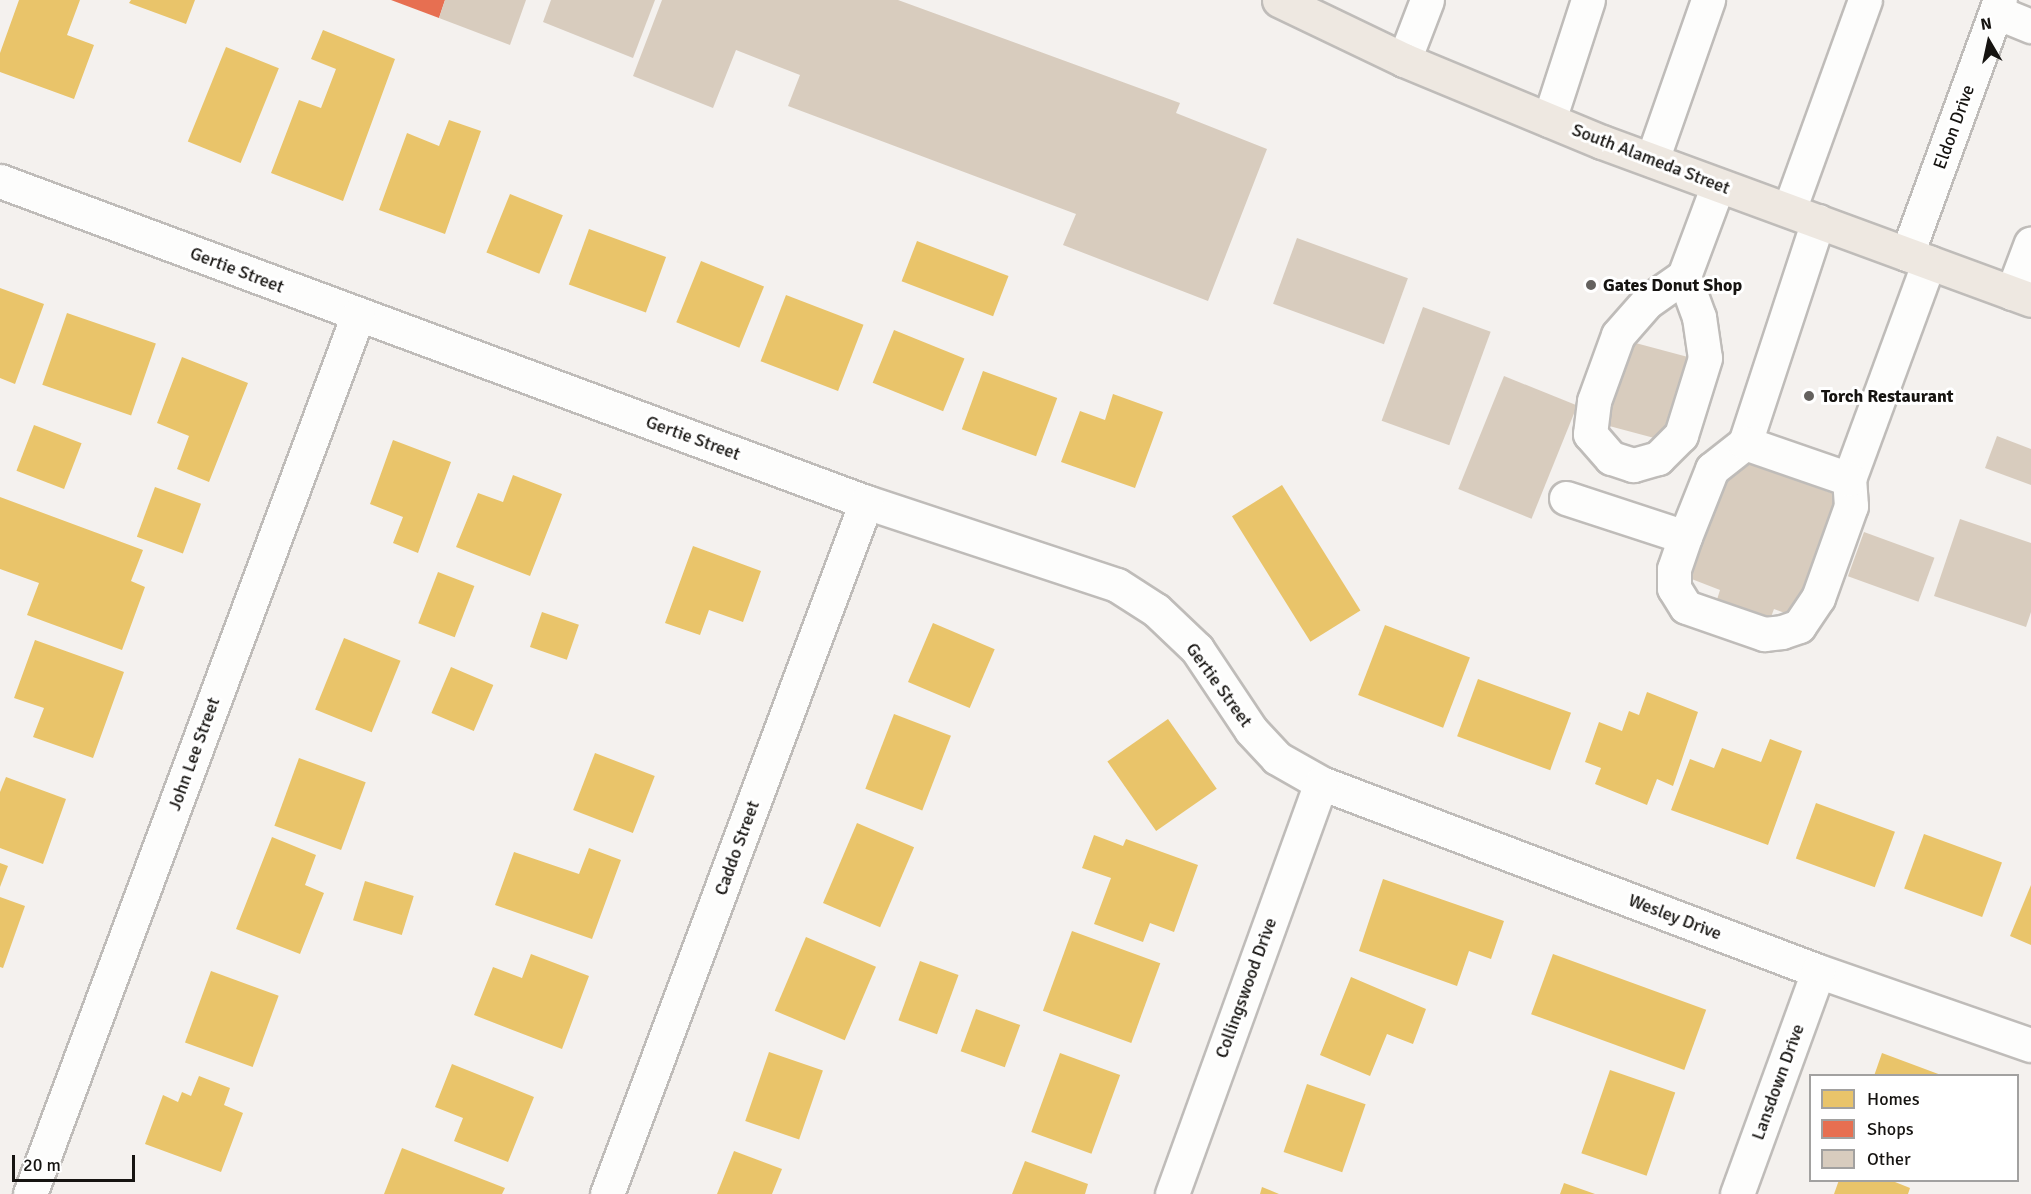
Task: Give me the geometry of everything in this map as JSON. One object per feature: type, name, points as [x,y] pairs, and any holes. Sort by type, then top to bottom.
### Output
[{"type":"main road","name":"South Alameda Street","points":[[1279,0],[1404,60],[1549,120],[2021,297]]},
{"type":"street","points":[[1404,60],[1426,0]]},
{"type":"street","points":[[1549,120],[1588,0]]},
{"type":"street","points":[[1652,160],[1708,0]]},
{"type":"street","points":[[1744,443],[1849,479],[1851,506],[1818,598],[1799,626],[1782,632],[1764,634],[1686,607],[1674,588],[1674,569],[1684,537],[1712,469],[1744,443],[1803,216],[1865,0]]},
{"type":"street","points":[[1998,6],[2031,26]]},
{"type":"street","name":"Eldon Drive","points":[[1849,479],[1998,6]]},
{"type":"street","name":"Gertie Street","points":[[0,181],[866,502],[1116,585],[1155,610],[1197,649],[1251,730],[1277,758],[1321,783]]},
{"type":"street","points":[[1684,276],[1699,317],[1705,358],[1681,435],[1658,458],[1633,465],[1611,458],[1590,434],[1594,401],[1618,335],[1647,302],[1684,276],[1718,185]]},
{"type":"street","points":[[2021,297],[2031,243]]},
{"type":"street","name":"John Lee Street","points":[[30,1194],[358,315]]},
{"type":"street","points":[[1681,435],[1712,469]]},
{"type":"street","points":[[1566,498],[1684,537]]},
{"type":"street","name":"Caddo Street","points":[[607,1194],[866,502]]},
{"type":"street","name":"Wesley Drive","points":[[1321,783],[1818,971],[2031,1045]]},
{"type":"street","name":"Collingswood Drive","points":[[1172,1194],[1321,783]]},
{"type":"street","name":"Lansdown Drive","points":[[1737,1194],[1818,971]]},
{"type":"building: Homes","points":[[19,0],[80,0],[67,35],[94,45],[74,99],[0,72],[0,53]]},
{"type":"building: Homes","points":[[131,0],[195,0],[186,24],[129,3]]},
{"type":"building: Homes","points":[[323,30],[395,59],[343,201],[271,173],[299,100],[321,108],[336,69],[311,59]]},
{"type":"building: Homes","points":[[226,47],[279,68],[241,163],[188,142]]},
{"type":"building: Homes","points":[[449,120],[481,131],[445,234],[379,210],[407,133],[439,146]]},
{"type":"building: Homes","points":[[510,194],[563,215],[539,274],[486,252]]},
{"type":"building: Homes","points":[[589,229],[666,257],[646,312],[569,284]]},
{"type":"building: Homes","points":[[917,241],[1008,276],[993,316],[902,281]]},
{"type":"building: Homes","points":[[701,261],[764,286],[739,348],[676,322]]},
{"type":"building: Homes","points":[[0,288],[44,304],[15,384],[0,378]]},
{"type":"building: Homes","points":[[786,295],[863,325],[838,391],[761,361]]},
{"type":"building: Homes","points":[[67,313],[156,344],[131,415],[42,385]]},
{"type":"building: Homes","points":[[894,330],[964,358],[943,411],[873,383]]},
{"type":"building: Homes","points":[[182,357],[248,383],[209,482],[177,469],[189,436],[157,423]]},
{"type":"building: Homes","points":[[983,371],[1057,398],[1036,456],[962,429]]},
{"type":"building: Homes","points":[[1113,394],[1163,412],[1135,488],[1061,462],[1080,411],[1105,420]]},
{"type":"building: Homes","points":[[34,425],[82,443],[64,489],[16,471]]},
{"type":"building: Homes","points":[[393,440],[451,462],[418,553],[393,543],[403,517],[370,504]]},
{"type":"building: Homes","points":[[513,475],[562,494],[530,576],[456,547],[478,493],[503,502]]},
{"type":"building: Homes","points":[[1282,485],[1360,611],[1310,642],[1232,516]]},
{"type":"building: Homes","points":[[155,487],[201,504],[183,554],[137,537]]},
{"type":"building: Homes","points":[[0,497],[143,550],[131,581],[145,587],[122,650],[27,615],[39,583],[0,569]]},
{"type":"building: Homes","points":[[693,546],[761,571],[743,622],[709,610],[700,635],[665,623]]},
{"type":"building: Homes","points":[[438,572],[474,586],[455,637],[418,623]]},
{"type":"building: Homes","points":[[542,612],[579,625],[567,660],[530,647]]},
{"type":"building: Homes","points":[[933,623],[995,649],[970,708],[908,682]]},
{"type":"building: Homes","points":[[1385,625],[1470,658],[1443,728],[1358,695]]},
{"type":"building: Homes","points":[[344,638],[401,661],[372,732],[315,709]]},
{"type":"building: Homes","points":[[35,640],[124,672],[93,758],[33,737],[44,708],[14,698]]},
{"type":"building: Homes","points":[[451,667],[493,685],[474,731],[431,713]]},
{"type":"building: Homes","points":[[1478,679],[1571,713],[1550,770],[1457,736]]},
{"type":"building: Homes","points":[[1647,692],[1698,712],[1673,786],[1657,779],[1647,805],[1595,784],[1601,768],[1585,762],[1599,722],[1622,731],[1629,711],[1639,715]]},
{"type":"building: Homes","points":[[894,714],[951,736],[922,811],[865,789]]},
{"type":"building: Homes","points":[[1168,719],[1217,789],[1156,831],[1107,761]]},
{"type":"building: Homes","points":[[1770,739],[1802,751],[1768,845],[1671,810],[1690,759],[1714,768],[1722,748],[1761,762]]},
{"type":"building: Homes","points":[[595,753],[655,776],[633,833],[573,810]]},
{"type":"building: Homes","points":[[299,758],[366,782],[341,850],[274,826]]},
{"type":"building: Homes","points":[[6,777],[66,799],[43,864],[0,848],[0,792]]},
{"type":"building: Homes","points":[[1816,803],[1895,832],[1875,887],[1796,858]]},
{"type":"building: Homes","points":[[857,823],[914,847],[880,927],[823,903]]},
{"type":"building: Homes","points":[[1924,834],[2002,862],[1982,917],[1904,889]]},
{"type":"building: Homes","points":[[1094,835],[1123,846],[1126,839],[1198,865],[1174,932],[1150,923],[1143,942],[1094,924],[1111,878],[1082,868]]},
{"type":"building: Homes","points":[[272,837],[316,855],[305,885],[324,893],[300,954],[236,929]]},
{"type":"building: Homes","points":[[589,848],[621,860],[592,939],[495,905],[514,852],[579,874]]},
{"type":"building: Homes","points":[[0,863],[8,866],[0,887]]},
{"type":"building: Homes","points":[[1383,879],[1504,921],[1491,959],[1469,951],[1457,986],[1359,951]]},
{"type":"building: Homes","points":[[365,881],[414,896],[402,935],[353,920]]},
{"type":"building: Homes","points":[[2031,885],[2031,945],[2010,936]]},
{"type":"building: Homes","points":[[0,897],[25,906],[3,968],[0,967]]},
{"type":"building: Homes","points":[[1072,931],[1160,963],[1131,1043],[1043,1011]]},
{"type":"building: Homes","points":[[806,937],[876,967],[845,1040],[775,1011]]},
{"type":"building: Homes","points":[[531,954],[589,976],[562,1049],[474,1015],[493,967],[522,978]]},
{"type":"building: Homes","points":[[1553,954],[1706,1010],[1684,1070],[1531,1014]]},
{"type":"building: Homes","points":[[920,961],[959,975],[937,1034],[898,1020]]},
{"type":"building: Homes","points":[[211,971],[279,996],[253,1067],[185,1042]]},
{"type":"building: Homes","points":[[1351,977],[1426,1009],[1413,1044],[1387,1034],[1370,1076],[1320,1055]]},
{"type":"building: Homes","points":[[976,1009],[1020,1025],[1005,1067],[961,1051]]},
{"type":"building: Homes","points":[[769,1052],[823,1071],[799,1140],[745,1121]]},
{"type":"building: Homes","points":[[1060,1053],[1120,1075],[1091,1154],[1031,1132]]},
{"type":"building: Homes","points":[[1882,1053],[1938,1074],[1875,1074]]},
{"type":"building: Homes","points":[[452,1064],[534,1097],[508,1162],[454,1141],[463,1118],[435,1107]]},
{"type":"building: Homes","points":[[1610,1070],[1675,1092],[1647,1176],[1581,1153]]},
{"type":"building: Homes","points":[[199,1076],[230,1088],[224,1105],[243,1113],[221,1172],[145,1144],[163,1095],[178,1102],[182,1092],[191,1096]]},
{"type":"building: Homes","points":[[1307,1084],[1366,1104],[1342,1172],[1284,1152]]},
{"type":"building: Homes","points":[[402,1148],[505,1188],[502,1194],[384,1194]]},
{"type":"building: Homes","points":[[734,1151],[782,1169],[772,1194],[717,1194]]},
{"type":"building: Homes","points":[[1025,1161],[1088,1184],[1085,1194],[1012,1194]]},
{"type":"building: Homes","points":[[1838,1182],[1895,1182],[1910,1188],[1908,1194],[1834,1194]]},
{"type":"building: Homes","points":[[1564,1183],[1595,1194],[1560,1194]]},
{"type":"building: Homes","points":[[1262,1187],[1279,1194],[1260,1194]]},
{"type":"building: Shops","points":[[391,0],[445,0],[439,18]]},
{"type":"building: Other","points":[[445,0],[526,0],[510,45],[439,18]]},
{"type":"building: Other","points":[[551,0],[655,0],[633,58],[543,22]]},
{"type":"building: Other","points":[[662,0],[898,0],[1180,103],[1176,113],[1267,149],[1208,301],[1063,245],[1076,214],[788,106],[800,75],[736,50],[713,108],[633,76]]},
{"type":"building: Other","points":[[1297,238],[1408,278],[1384,344],[1273,304]]},
{"type":"building: Other","points":[[1423,307],[1491,332],[1449,445],[1382,421]]},
{"type":"building: Other","points":[[1628,341],[1690,358],[1667,442],[1605,425]]},
{"type":"building: Other","points":[[1504,376],[1577,406],[1532,519],[1458,489]]},
{"type":"building: Other","points":[[1997,436],[2031,449],[2031,485],[1985,468]]},
{"type":"building: Other","points":[[1733,457],[1845,498],[1801,619],[1774,609],[1768,625],[1715,606],[1720,590],[1689,578]]},
{"type":"building: Other","points":[[1960,519],[2031,543],[2031,612],[2026,627],[1934,596]]},
{"type":"building: Other","points":[[1864,532],[1934,558],[1918,602],[1848,576]]},
{"type":"place","name":"Gates Donut Shop","points":[[1591,285]]},
{"type":"place","name":"Torch Restaurant","points":[[1809,396]]}]
